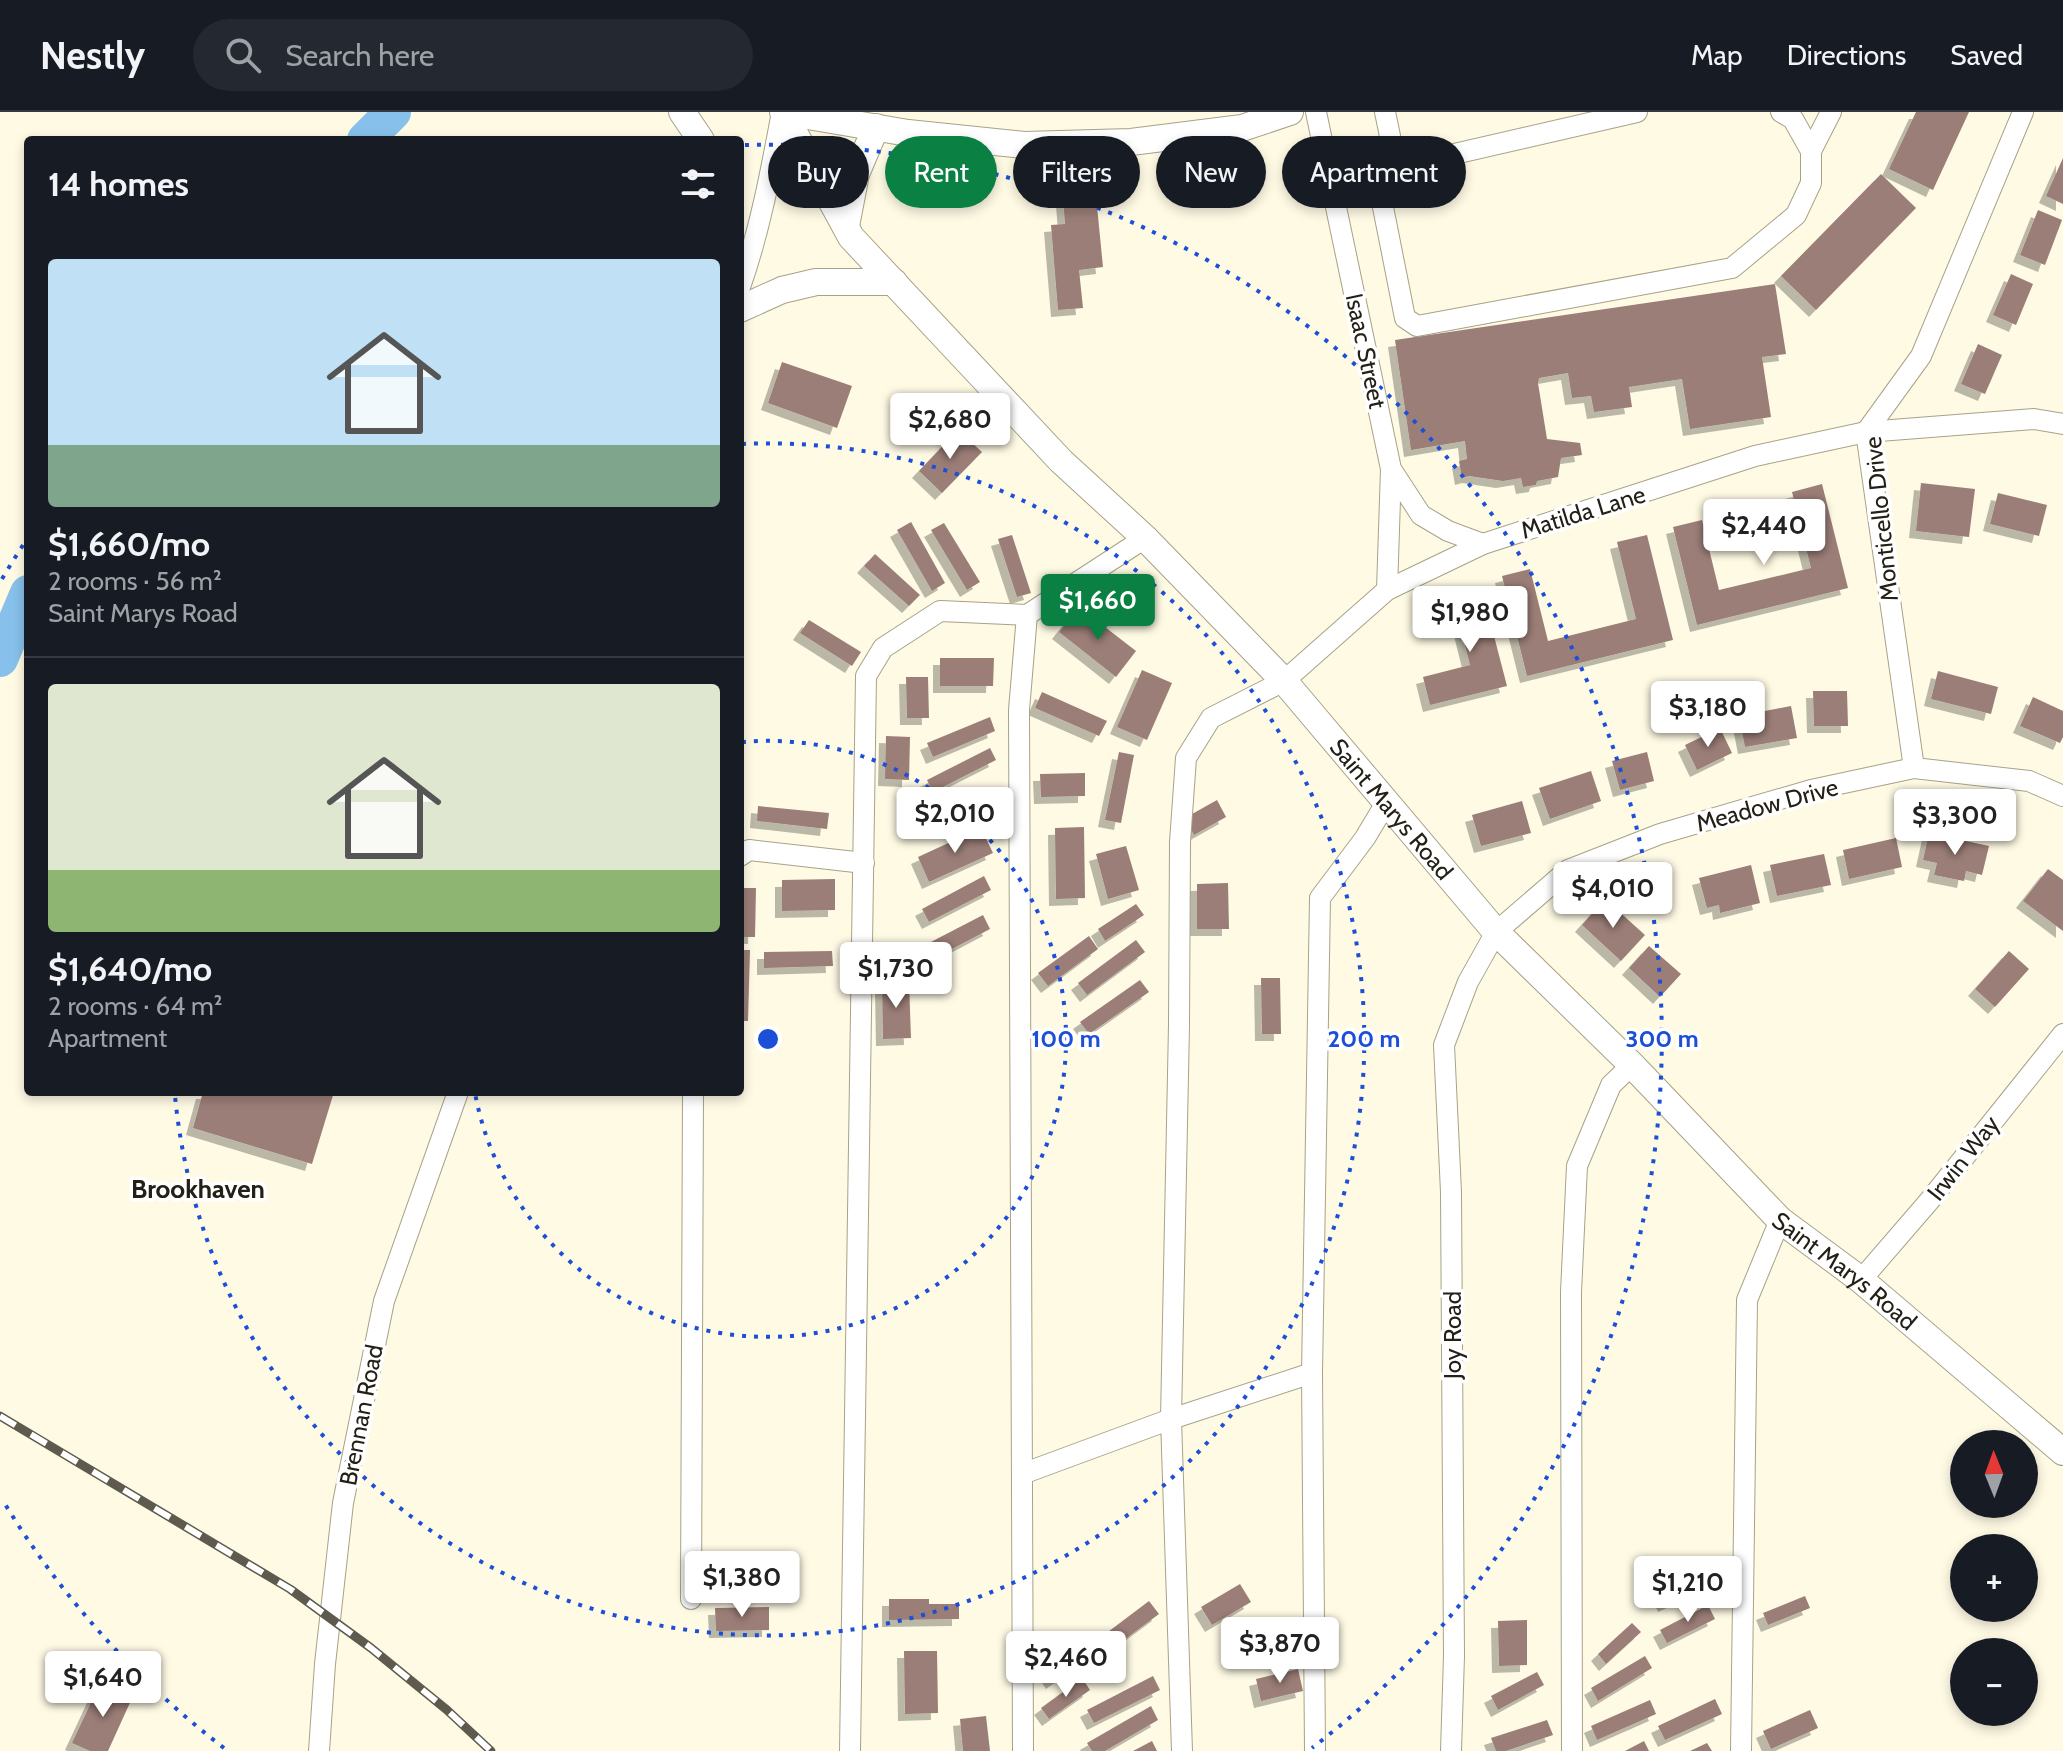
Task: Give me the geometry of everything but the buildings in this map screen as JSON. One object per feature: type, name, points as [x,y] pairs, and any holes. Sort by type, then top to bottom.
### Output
[{"type":"main road","points":[[682,112],[698,136]]},
{"type":"main road","points":[[783,112],[1020,145],[1131,142],[1242,128],[1290,112]]},
{"type":"main road","name":"Saint Marys Road","points":[[783,112],[851,237],[1061,461],[1145,538],[1284,681],[1496,932],[1632,1065],[1780,1220],[1861,1280],[2063,1452]]},
{"type":"main road","points":[[846,226],[856,174],[876,127]]},
{"type":"main road","points":[[744,307],[782,290],[816,282],[894,282]]},
{"type":"street","points":[[744,276],[768,188],[783,112]]},
{"type":"street","name":"Isaac Street","points":[[1316,112],[1391,469],[1421,515],[1448,531],[1483,544]]},
{"type":"street","points":[[1385,112],[1390,136]]},
{"type":"street","points":[[1466,151],[1637,112]]},
{"type":"street","points":[[1781,112],[1793,119],[1811,151]]},
{"type":"street","points":[[1383,208],[1405,318],[1417,326],[1732,268],[1796,215],[1811,183],[1811,151],[1831,112]]},
{"type":"street","name":"Monticello Drive","points":[[1914,768],[1866,432],[1921,356],[2023,112]]},
{"type":"street","name":"Matilda Lane","points":[[1182,1751],[1171,1419],[1180,842],[1186,758],[1211,718],[1284,681],[1387,590],[1483,544],[1755,456],[1866,432],[2034,419],[2063,424]]},
{"type":"street","points":[[1387,590],[1391,469]]},
{"type":"street","points":[[850,1751],[866,676],[883,648],[940,611],[1027,615],[1145,538]]},
{"type":"street","points":[[1023,1751],[1019,710],[1027,615]]},
{"type":"street","name":"Meadow Drive","points":[[1496,932],[1568,870],[1660,834],[1811,790],[1914,768],[2029,781],[2063,796]]},
{"type":"street","points":[[1315,1751],[1312,1373],[1320,898],[1365,838],[1386,803]]},
{"type":"street","points":[[744,853],[749,850],[864,863]]},
{"type":"street","name":"Joy Road","points":[[1451,1751],[1454,1656],[1451,1207],[1444,1045],[1468,982],[1496,932]]},
{"type":"street","name":"Irwin Way","points":[[1861,1280],[2060,1042]]},
{"type":"street","points":[[1572,1751],[1571,1292],[1577,1166],[1611,1085],[1632,1065]]},
{"type":"street","name":"Brennan Road","points":[[319,1751],[325,1664],[343,1503],[384,1301],[457,1096]]},
{"type":"street","points":[[691,1599],[693,1096]]},
{"type":"street","points":[[1741,1751],[1747,1300],[1780,1220]]},
{"type":"street","points":[[1022,1474],[1171,1419],[1312,1373]]},
{"type":"waterway","points":[[369,136],[393,112]]},
{"type":"waterway","points":[[0,659],[24,602]]},
{"type":"railway","points":[[0,1416],[290,1589],[371,1648],[447,1710],[491,1751]]},
{"type":"district","name":"Brookhaven","points":[[198,1189]]}]
